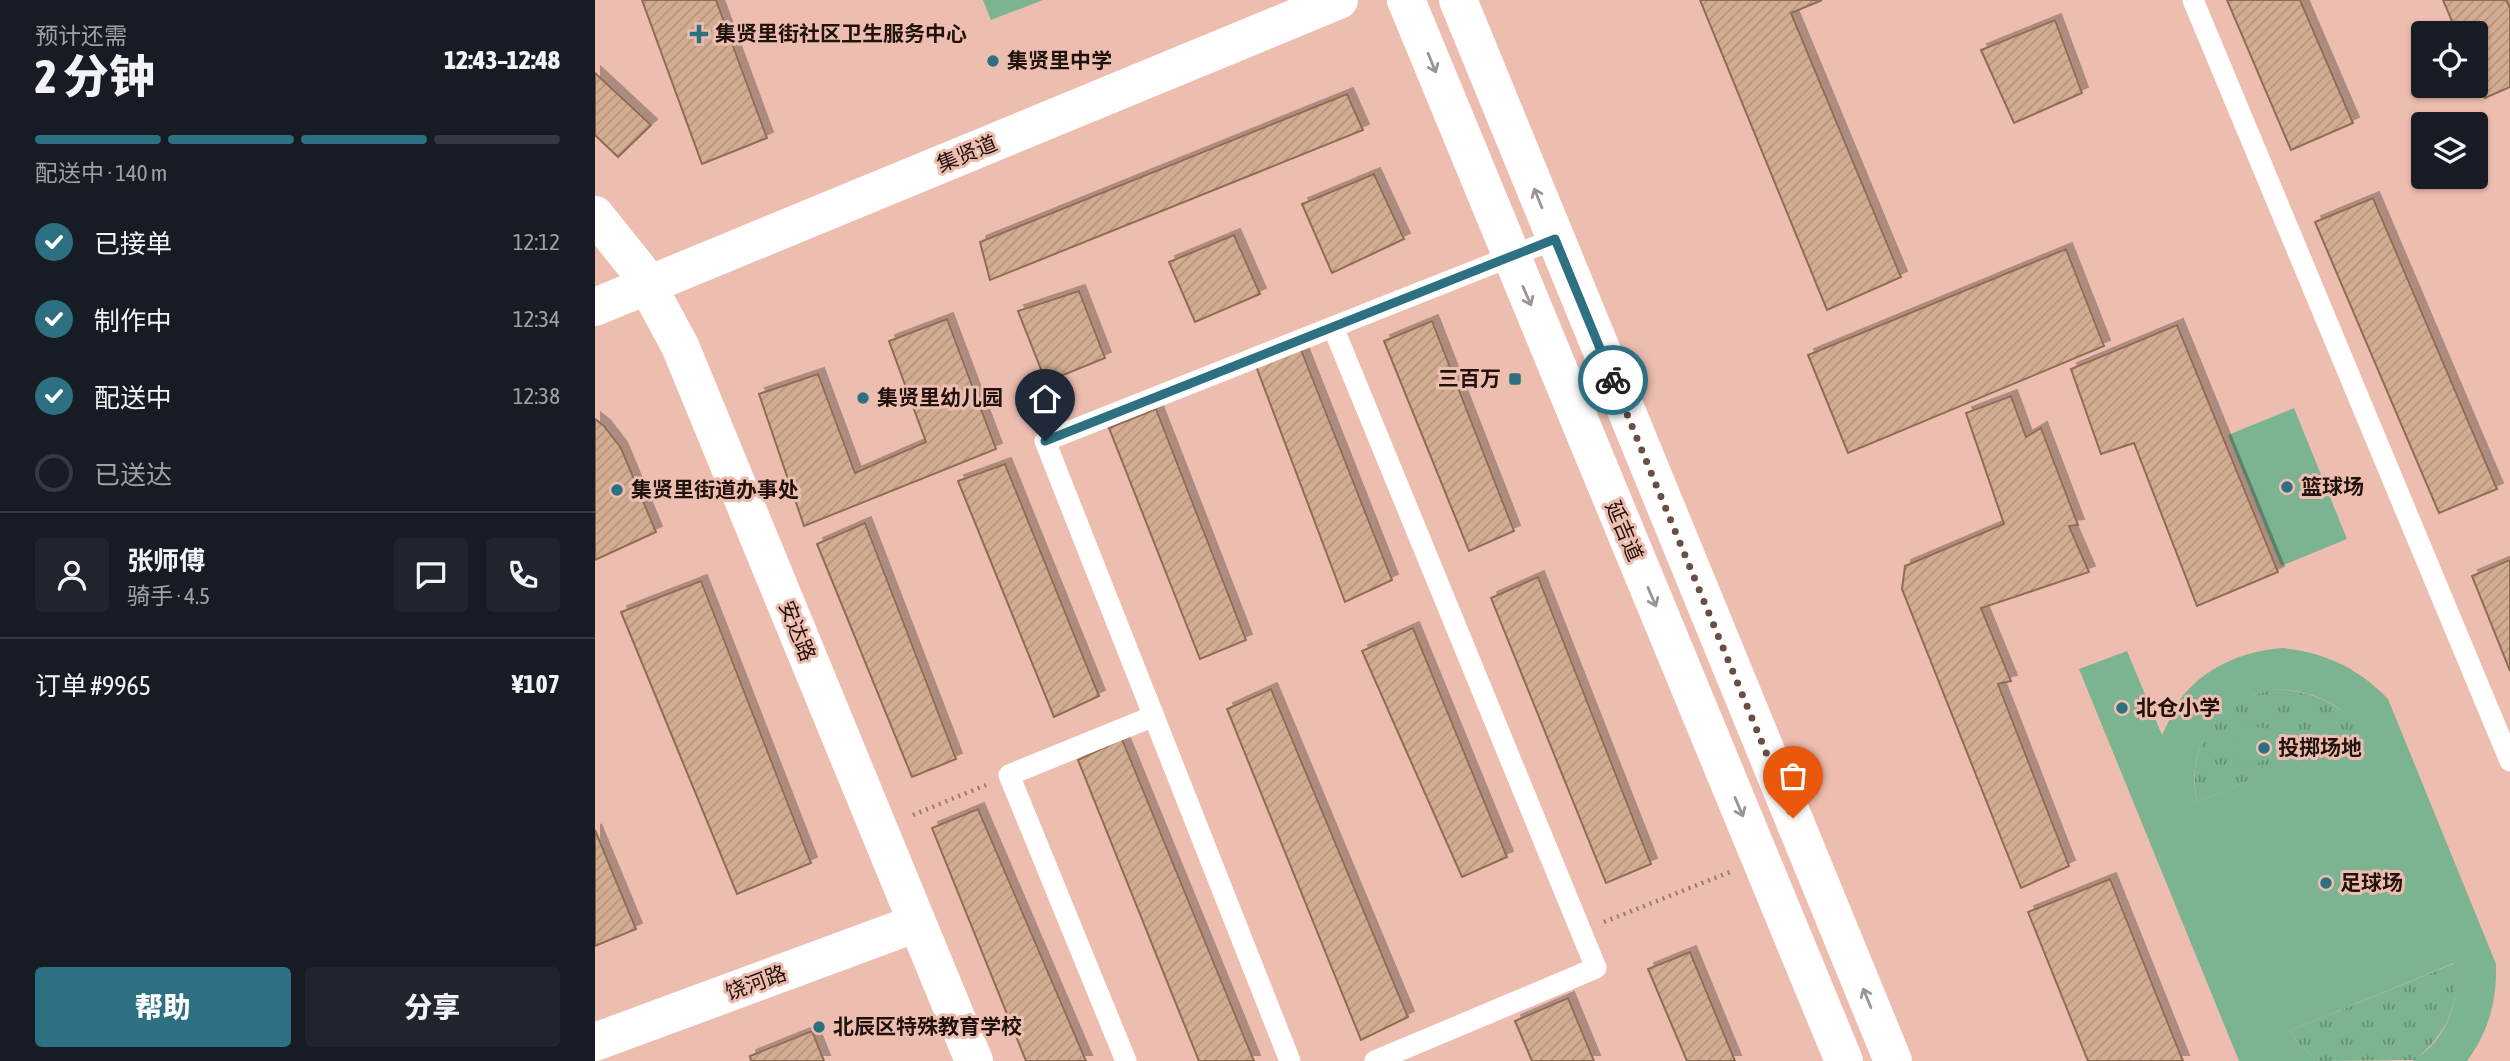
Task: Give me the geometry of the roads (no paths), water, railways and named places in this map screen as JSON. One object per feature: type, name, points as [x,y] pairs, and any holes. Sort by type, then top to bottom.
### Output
[{"type":"street","name":"集贤道","points":[[595,307],[629,282],[1285,0]]},
{"type":"street","name":"集贤道","points":[[629,282],[1339,0]]},
{"type":"street","name":"延吉道","points":[[1406,0],[1844,1061]]},
{"type":"street","points":[[1458,0],[1893,1061]]},
{"type":"street","name":"安达路","points":[[595,215],[629,282],[908,927],[974,1061]]},
{"type":"street","name":"安达路","points":[[595,236],[680,346],[879,829],[908,927],[954,1061]]},
{"type":"street","name":"饶河路","points":[[595,1042],[908,927]]},
{"type":"lane","points":[[2193,0],[2510,761]]},
{"type":"lane","points":[[1290,1061],[1045,441],[1555,239]]},
{"type":"lane","points":[[1333,327],[1596,968],[1375,1061]]},
{"type":"lane","points":[[1126,1061],[1009,775],[1154,716]]},
{"type":"place","name":"集贤里街社区卫生服务中心","points":[[699,34]]},
{"type":"place","name":"集贤里中学","points":[[993,61]]},
{"type":"place","name":"三百万","points":[[1515,379]]},
{"type":"place","name":"集贤里幼儿园","points":[[863,398]]},
{"type":"place","name":"篮球场","points":[[2287,487]]},
{"type":"place","name":"集贤里街道办事处","points":[[617,490]]},
{"type":"place","name":"北仓小学","points":[[2122,708]]},
{"type":"place","name":"投掷场地","points":[[2264,748]]},
{"type":"place","name":"足球场","points":[[2326,883]]},
{"type":"place","name":"北辰区特殊教育学校","points":[[819,1027]]}]
